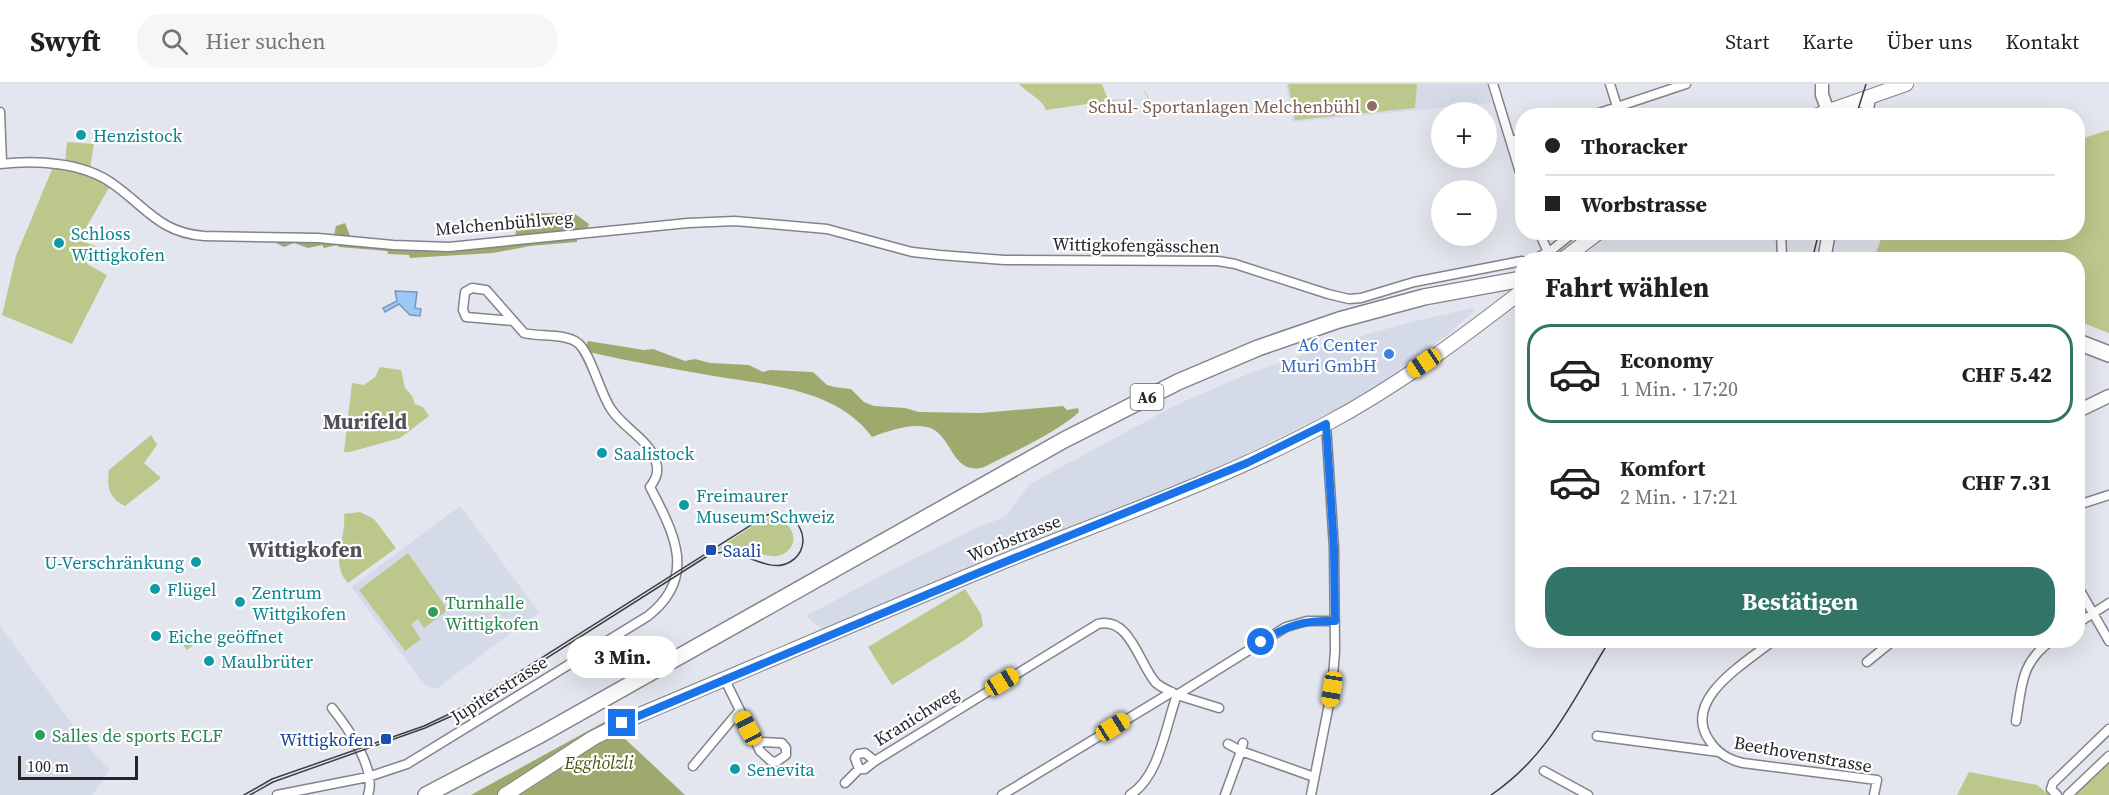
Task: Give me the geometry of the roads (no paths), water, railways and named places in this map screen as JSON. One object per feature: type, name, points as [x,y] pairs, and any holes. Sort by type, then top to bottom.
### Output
[{"type":"highway","name":"A6","points":[[426,795],[540,735],[1054,446],[1178,382],[1248,352],[1339,320],[1424,297],[1515,285]]},
{"type":"highway","name":"A6","points":[[449,795],[545,744],[1040,465],[1163,400],[1261,357],[1342,329],[1515,287]]},
{"type":"highway","points":[[2085,334],[2109,343]]},
{"type":"highway","points":[[2085,345],[2109,354]]},
{"type":"main road","points":[[1836,108],[1906,84]]},
{"type":"main road","points":[[1573,252],[1588,240]]},
{"type":"main road","name":"Worbstrasse","points":[[506,795],[608,729],[724,678],[1216,476],[1326,424],[1424,363],[1515,290]]},
{"type":"street","points":[[1493,84],[1515,157]]},
{"type":"street","points":[[1610,84],[1617,108]]},
{"type":"street","points":[[1626,108],[1686,84]]},
{"type":"street","points":[[1821,108],[1822,84]]},
{"type":"street","points":[[1867,108],[1869,97]]},
{"type":"street","points":[[0,112],[1,163]]},
{"type":"street","points":[[1510,141],[1515,140]]},
{"type":"street","name":"Melchenbühlweg","points":[[1,163],[60,165],[88,171],[112,183],[156,221],[196,236],[318,238],[393,245],[449,247],[677,224],[735,221],[827,229],[912,252],[1028,260]]},
{"type":"street","points":[[1543,240],[1548,252],[1564,240]]},
{"type":"street","name":"Wittigkofengässchen","points":[[1028,260],[1218,261],[1235,264],[1349,299],[1425,280],[1515,262]]},
{"type":"street","name":"Jupiterstrasse","points":[[277,795],[368,777],[418,758],[639,622],[662,604],[674,584],[678,568],[677,549],[667,520],[650,487],[656,479],[657,464],[652,452],[612,412],[602,395],[583,349],[576,342],[567,338],[524,333],[486,290],[472,288],[465,292],[463,310],[466,317],[513,321]]},
{"type":"street","points":[[2085,408],[2109,396]]},
{"type":"street","points":[[1311,795],[1332,689],[1335,621],[1334,548],[1326,424]]},
{"type":"street","points":[[2085,503],[2109,495]]},
{"type":"street","points":[[2085,599],[2109,641]]},
{"type":"street","points":[[2085,618],[2109,603]]},
{"type":"street","points":[[1002,795],[1292,625],[1307,621],[1335,621]]},
{"type":"street","name":"Kranichweg","points":[[875,760],[865,753],[858,754],[855,758],[858,769],[865,769],[875,760],[1094,626],[1103,623],[1112,623],[1122,628],[1156,682],[1174,693]]},
{"type":"street","name":"Beethovenstrasse","points":[[1764,648],[1722,681],[1706,703],[1702,716],[1703,728],[1710,742],[1719,753],[1743,763],[1876,780],[1874,795]]},
{"type":"street","points":[[1867,662],[1884,648]]},
{"type":"street","points":[[2016,722],[2024,675],[2028,665],[2042,648]]},
{"type":"street","points":[[724,678],[755,740]]},
{"type":"street","points":[[1174,693],[1219,708]]},
{"type":"street","points":[[1130,795],[1149,778],[1174,693]]},
{"type":"street","points":[[332,708],[357,742],[368,777],[370,787],[368,795]]},
{"type":"street","points":[[693,766],[739,711]]},
{"type":"street","points":[[2057,795],[2051,789],[2053,783],[2109,729]]},
{"type":"street","points":[[1597,736],[1719,753]]},
{"type":"street","points":[[1228,744],[1242,747],[1314,777]]},
{"type":"street","points":[[1225,795],[1242,747]]},
{"type":"street","points":[[2068,795],[2109,756]]},
{"type":"street","points":[[845,783],[858,769]]},
{"type":"street","points":[[1544,771],[1588,795]]},
{"type":"water","points":[[395,291],[417,292],[415,308],[421,309],[420,316],[410,315],[399,304],[385,312],[383,308],[397,301]]},
{"type":"tram line","points":[[1858,108],[1866,84]]},
{"type":"tram line","points":[[1814,252],[1817,240]]},
{"type":"tram line","points":[[244,795],[272,779],[424,726],[464,707],[767,515],[778,513],[787,516],[795,521],[800,529],[803,537],[802,547],[798,555],[790,562],[771,565],[731,553],[720,552],[709,555],[465,710],[425,728],[273,782],[250,795]]},
{"type":"tram line","points":[[1491,795],[1530,762],[1545,743],[1572,704],[1605,648]]},
{"type":"place","name":"Schul- Sportanlagen Melchenbühl","points":[[1372,106]]},
{"type":"place","name":"Henzistock","points":[[81,135]]},
{"type":"place","name":"Schloss Wittigkofen","points":[[59,243]]},
{"type":"place","name":"A6 Center Muri GmbH","points":[[1389,354]]},
{"type":"place","name":"Saalistock","points":[[602,453]]},
{"type":"place","name":"Freimaurer Museum Schweiz","points":[[684,505]]},
{"type":"place","name":"Saali","points":[[711,550]]},
{"type":"place","name":"U-Verschränkung","points":[[196,562]]},
{"type":"place","name":"Flügel","points":[[155,589]]},
{"type":"place","name":"Zentrum Wittgikofen","points":[[240,602]]},
{"type":"place","name":"Turnhalle Wittigkofen","points":[[433,612]]},
{"type":"place","name":"Eiche geöffnet","points":[[156,636]]},
{"type":"place","name":"Maulbrüter","points":[[209,661]]},
{"type":"place","name":"Salles de sports ECLF","points":[[40,735]]},
{"type":"place","name":"Wittigkofen","points":[[386,739]]},
{"type":"place","name":"Senevita","points":[[735,769]]},
{"type":"district","name":"Murifeld","points":[[365,421]]},
{"type":"district","name":"Wittigkofen","points":[[305,549]]},
{"type":"park label","name":"Egghölzli","points":[[599,762]]}]
